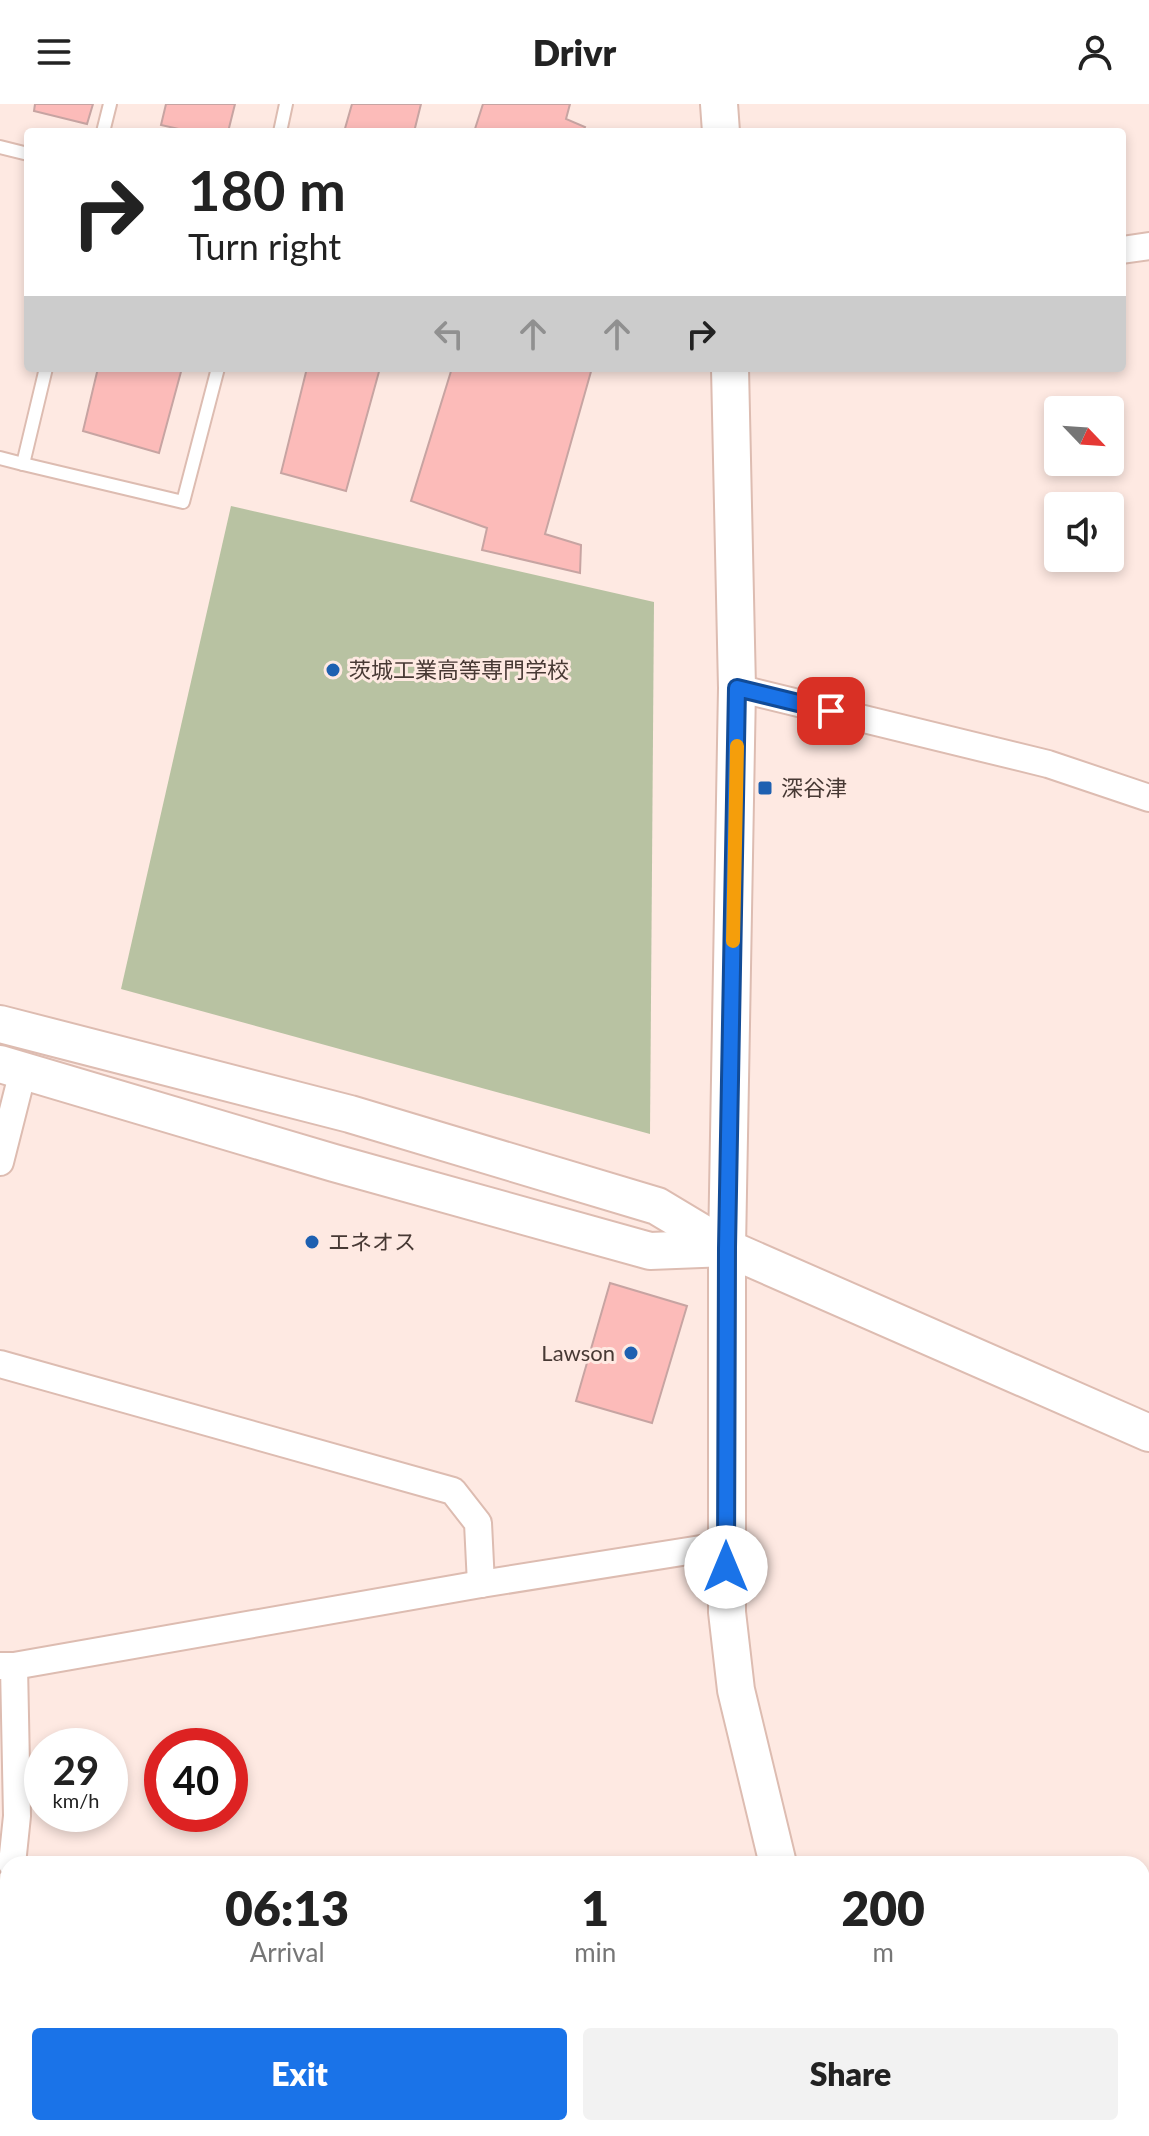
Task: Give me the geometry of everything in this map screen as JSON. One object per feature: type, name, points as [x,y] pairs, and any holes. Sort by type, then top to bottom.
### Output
[{"type":"street","points":[[719,104],[721,128]]},
{"type":"street","points":[[1126,249],[1149,246]]},
{"type":"street","points":[[730,372],[737,688],[727,1248],[727,1612],[736,1690],[776,1856]]},
{"type":"street","points":[[737,688],[1048,764],[1149,798]]},
{"type":"street","points":[[0,1024],[350,1114],[657,1206],[727,1248],[1149,1433]]},
{"type":"street","points":[[0,1162],[12,1068],[334,1163],[650,1251],[727,1248]]},
{"type":"street","points":[[0,1364],[453,1491],[478,1523],[481,1584]]},
{"type":"street","points":[[13,1856],[17,1816],[7,1666],[726,1545]]},
{"type":"lane","points":[[104,128],[110,104]]},
{"type":"lane","points":[[281,128],[286,104]]},
{"type":"lane","points":[[0,147],[24,153]]},
{"type":"lane","points":[[23,464],[45,372]]},
{"type":"lane","points":[[0,458],[183,502],[217,372]]},
{"type":"green space","points":[[231,506],[654,602],[650,1134],[121,989]]},
{"type":"building","points":[[35,104],[93,104],[87,124],[34,111]]},
{"type":"building","points":[[166,104],[235,104],[229,128],[174,128],[161,125]]},
{"type":"building","points":[[352,104],[421,104],[415,128],[345,128]]},
{"type":"building","points":[[483,104],[570,104],[566,119],[585,127],[585,128],[475,128]]},
{"type":"building","points":[[97,372],[181,372],[159,453],[83,431]]},
{"type":"building","points":[[306,372],[379,372],[346,491],[281,473]]},
{"type":"building","points":[[451,372],[591,372],[545,534],[581,545],[580,573],[482,550],[487,528],[411,501]]},
{"type":"building","name":"Lawson","points":[[610,1283],[687,1306],[652,1423],[576,1401]]},
{"type":"slow traffic","points":[[733,941],[737,746]]},
{"type":"place","name":"茨城工業高等専門学校","points":[[333,670]]},
{"type":"place","name":"深谷津","points":[[765,788]]},
{"type":"place","name":"エネオス","points":[[312,1242]]},
{"type":"place","name":"Lawson","points":[[631,1353]]},
{"type":"route","points":[[726,1567],[727,1248],[737,688],[831,711]]}]
